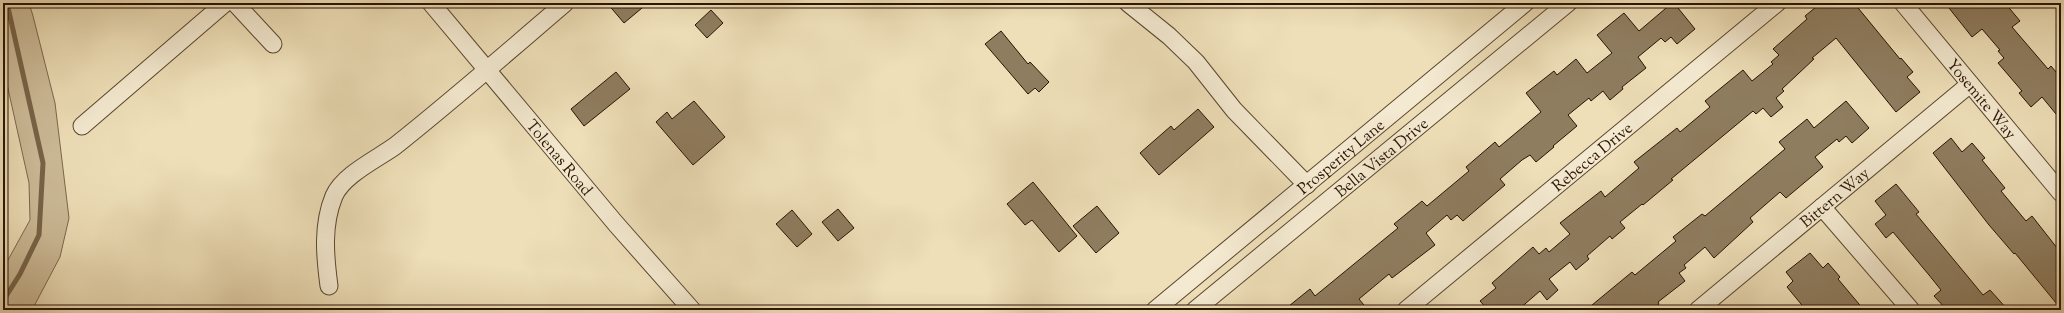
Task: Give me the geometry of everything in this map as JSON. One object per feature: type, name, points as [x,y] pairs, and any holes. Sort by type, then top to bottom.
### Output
[{"type":"street","points":[[82,126],[225,3]]},
{"type":"street","points":[[235,3],[273,44]]},
{"type":"street","name":"Tolenas Road","points":[[431,3],[616,224],[692,310]]},
{"type":"street","points":[[329,286],[324,249],[328,217],[335,195],[350,178],[394,146],[487,70],[565,3]]},
{"type":"street","points":[[1128,3],[1169,36],[1196,62],[1234,110],[1307,185]]},
{"type":"street","name":"Prosperity Lane","points":[[1155,310],[1525,3]]},
{"type":"street","name":"Bella Vista Drive","points":[[1195,310],[1568,3]]},
{"type":"street","name":"Rebecca Drive","points":[[1406,310],[1777,3]]},
{"type":"street","name":"Yosemite Way","points":[[1903,3],[2061,193]]},
{"type":"street","name":"Bittern Way","points":[[1698,310],[1970,84]]},
{"type":"street","points":[[1822,207],[1911,310]]},
{"type":"shaded area","points":[[3,3],[29,3],[33,16],[55,103],[69,218],[60,257],[32,310],[3,310],[3,269],[30,220],[29,183],[3,66]]},
{"type":"building","points":[[607,3],[648,3],[624,23]]},
{"type":"building","points":[[1672,3],[1674,3],[1695,29],[1677,44],[1671,37],[1665,42],[1661,38],[1638,57],[1646,68],[1622,87],[1623,89],[1610,100],[1603,91],[1591,101],[1589,98],[1568,115],[1577,126],[1536,162],[1530,155],[1522,160],[1500,179],[1505,185],[1463,221],[1457,215],[1451,220],[1447,215],[1426,233],[1435,245],[1392,278],[1389,274],[1359,299],[1368,310],[1284,310],[1310,289],[1315,296],[1398,228],[1394,224],[1422,201],[1427,206],[1469,171],[1466,167],[1495,142],[1499,147],[1541,112],[1526,93],[1554,71],[1557,75],[1576,59],[1587,73],[1612,53],[1597,35],[1624,13],[1639,31]]},
{"type":"building","points":[[1821,3],[1854,3],[1900,59],[1901,58],[1913,72],[1907,77],[1920,92],[1896,112],[1836,38],[1812,58],[1814,59],[1782,89],[1784,91],[1776,98],[1783,107],[1771,117],[1763,108],[1756,114],[1753,111],[1671,179],[1673,180],[1620,222],[1625,228],[1612,239],[1610,236],[1587,256],[1589,259],[1576,270],[1570,262],[1549,279],[1558,290],[1547,300],[1540,291],[1518,310],[1488,310],[1480,301],[1496,288],[1492,283],[1533,247],[1539,254],[1546,248],[1549,252],[1570,234],[1560,223],[1601,191],[1605,197],[1639,168],[1634,162],[1677,128],[1680,132],[1710,107],[1705,101],[1743,70],[1752,81],[1773,64],[1771,62],[1779,55],[1773,49],[1807,19],[1805,16]]},
{"type":"building","points":[[1945,3],[2005,3],[2020,21],[2012,27],[2048,69],[2051,66],[2061,78],[2061,120],[2042,97],[2031,107],[2019,93],[2022,91],[1998,63],[2004,58],[1998,51],[2000,50],[1982,29],[1972,37]]},
{"type":"building","points":[[711,10],[723,23],[707,38],[695,25]]},
{"type":"building","points":[[1001,31],[1028,64],[1030,62],[1049,82],[1039,92],[1035,88],[1028,94],[985,44]]},
{"type":"building","points":[[616,72],[630,89],[584,126],[571,109]]},
{"type":"building","points":[[694,101],[725,137],[693,165],[656,122],[667,112],[672,119]]},
{"type":"building","points":[[1846,101],[1869,128],[1852,143],[1846,136],[1839,142],[1837,139],[1815,157],[1823,167],[1786,198],[1780,192],[1750,218],[1753,222],[1714,258],[1705,247],[1684,265],[1686,268],[1679,273],[1685,281],[1658,302],[1659,304],[1652,310],[1586,310],[1632,272],[1635,275],[1676,241],[1673,237],[1702,214],[1705,216],[1785,149],[1779,142],[1807,119],[1814,128]]},
{"type":"building","points":[[1198,109],[1214,127],[1159,175],[1140,153],[1171,126],[1174,130]]},
{"type":"building","points":[[1951,138],[1962,152],[1972,143],[1985,158],[1982,160],[2005,188],[2001,191],[2026,221],[2032,216],[2061,253],[2061,309],[2015,253],[2014,254],[1989,225],[1933,153]]},
{"type":"building","points":[[1033,182],[1077,236],[1059,252],[1032,220],[1025,225],[1007,204]]},
{"type":"building","points":[[1896,184],[1919,212],[1916,214],[1983,295],[1990,290],[2008,310],[1947,310],[1934,296],[1941,290],[1929,275],[1893,232],[1886,238],[1875,224],[1886,215],[1875,201]]},
{"type":"building","points":[[1097,206],[1119,233],[1096,253],[1073,226]]},
{"type":"building","points":[[838,209],[854,228],[838,241],[822,222]]},
{"type":"building","points":[[792,210],[812,234],[797,247],[776,224]]},
{"type":"building","points":[[1810,253],[1823,268],[1828,263],[1840,277],[1838,279],[1864,310],[1806,310],[1787,287],[1793,281],[1786,272]]},
{"type":"waterway","points":[[3,301],[20,274],[39,235],[43,163],[7,3]]}]
